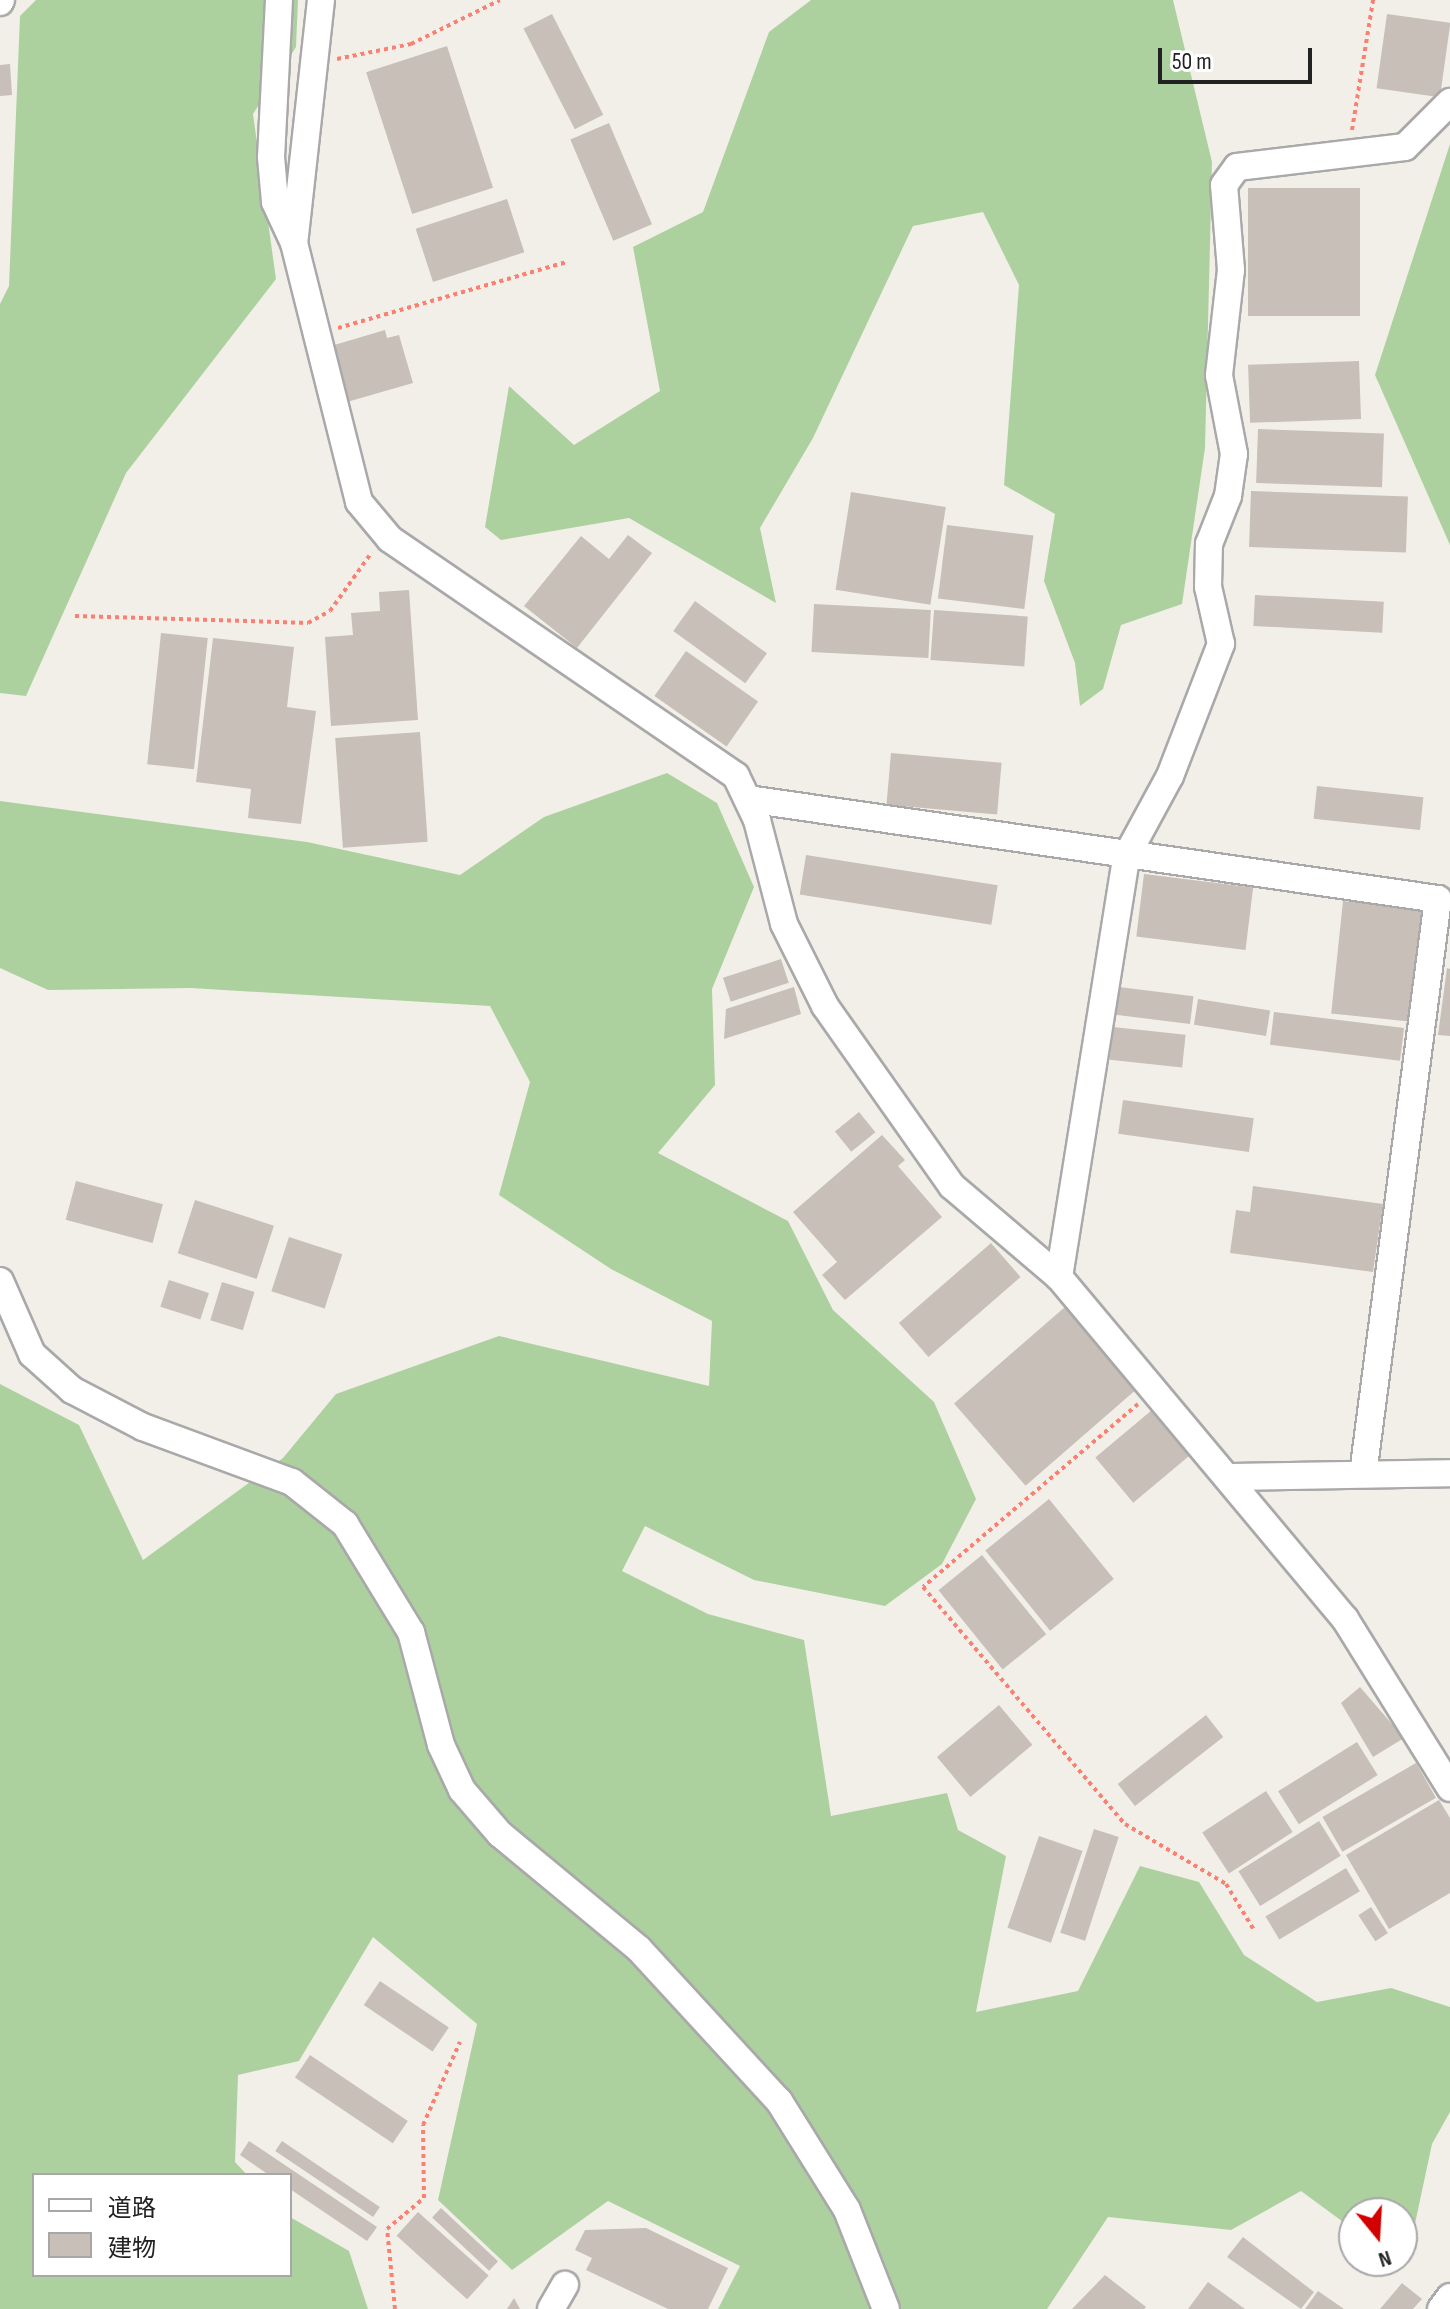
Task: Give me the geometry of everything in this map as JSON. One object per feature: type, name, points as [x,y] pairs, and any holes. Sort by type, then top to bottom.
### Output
[{"type":"street","points":[[279,0],[271,157],[275,202],[294,243],[314,335],[359,502],[385,534],[694,742],[736,776],[748,799],[784,924],[825,1006],[952,1186],[1059,1277],[1230,1477],[1345,1619],[1450,1788]]},
{"type":"street","points":[[294,243],[311,65],[321,0]]},
{"type":"street","points":[[1059,1277],[1126,857],[1170,776],[1221,644],[1208,587],[1209,544],[1234,454],[1219,375],[1231,270],[1224,185],[1237,167],[1405,147],[1450,102]]},
{"type":"street","points":[[748,799],[1126,857],[1438,899],[1363,1474]]},
{"type":"street","points":[[0,1281],[32,1354],[72,1390],[143,1427],[292,1482],[345,1524],[402,1611],[462,1790],[500,1834],[639,1949],[779,2101],[847,2210],[886,2309]]},
{"type":"street","points":[[1230,1477],[1450,1473]]},
{"type":"street","points":[[551,2309],[565,2285]]},
{"type":"street","points":[[1441,2309],[1450,2297]]},
{"type":"path","points":[[311,65],[411,44],[500,0]]},
{"type":"path","points":[[1348,156],[1373,0]]},
{"type":"path","points":[[314,335],[567,262]]},
{"type":"path","points":[[75,616],[308,623],[330,611],[385,534]]},
{"type":"path","points":[[1155,1389],[923,1587],[1125,1824],[1226,1884],[1254,1930]]},
{"type":"path","points":[[395,2309],[387,2229],[424,2198],[423,2125],[460,2042]]},
{"type":"green space","points":[[36,0],[298,0],[296,47],[253,114],[276,279],[126,473],[26,696],[0,693],[0,304],[9,286],[20,16]]},
{"type":"green space","points":[[811,0],[1173,0],[1212,162],[1205,448],[1182,604],[1121,625],[1103,689],[1080,706],[1075,663],[1044,581],[1055,514],[1004,485],[1019,285],[983,212],[913,226],[813,438],[760,528],[776,603],[629,518],[501,540],[485,527],[509,386],[574,445],[660,391],[633,247],[703,212],[769,32]]},
{"type":"green space","points":[[1450,144],[1450,545],[1375,375]]},
{"type":"green space","points":[[667,773],[717,803],[754,887],[712,989],[715,1085],[658,1153],[788,1221],[833,1310],[934,1402],[976,1499],[942,1564],[885,1606],[754,1580],[645,1526],[622,1571],[708,1614],[804,1640],[831,1816],[947,1793],[958,1830],[1006,1856],[976,2012],[1078,1991],[1140,1866],[1199,1882],[1244,1955],[1317,2002],[1391,1988],[1450,2007],[1450,2112],[1432,2144],[1418,2210],[1418,2197],[1338,2197],[1338,2218],[1301,2191],[1231,2230],[1108,2217],[1047,2309],[718,2309],[740,2266],[608,2201],[512,2270],[438,2200],[477,2024],[373,1937],[299,2061],[238,2075],[235,2162],[245,2173],[32,2173],[32,2277],[292,2277],[292,2218],[349,2251],[368,2309],[0,2309],[0,1384],[79,1425],[143,1560],[283,1458],[336,1394],[499,1336],[709,1386],[712,1321],[611,1269],[499,1195],[530,1082],[490,1006],[191,988],[48,990],[0,968],[0,801],[307,842],[460,875],[544,817]]},
{"type":"building","points":[[552,14],[603,115],[575,129],[523,29]]},
{"type":"building","points":[[1387,14],[1450,23],[1440,97],[1377,88]]},
{"type":"building","points":[[447,46],[493,188],[412,214],[366,72]]},
{"type":"building","points":[[10,64],[12,95],[0,96],[0,65]]},
{"type":"building","points":[[609,123],[652,224],[613,241],[570,139]]},
{"type":"building","points":[[1248,188],[1360,188],[1360,316],[1248,316]]},
{"type":"building","points":[[507,199],[524,252],[433,282],[416,229]]},
{"type":"building","points":[[385,330],[387,338],[399,335],[413,383],[347,402],[331,346]]},
{"type":"building","points":[[1359,361],[1361,419],[1250,423],[1248,365]]},
{"type":"building","points":[[1258,429],[1384,433],[1382,487],[1256,483]]},
{"type":"building","points":[[1251,491],[1408,496],[1406,552],[1249,547]]},
{"type":"building","points":[[851,492],[946,507],[930,605],[836,590]]},
{"type":"building","points":[[947,525],[1033,536],[1024,609],[938,598]]},
{"type":"building","points":[[628,535],[652,553],[577,648],[524,606],[581,536],[609,559]]},
{"type":"building","points":[[409,590],[418,720],[331,726],[325,637],[353,635],[351,613],[380,611],[379,592]]},
{"type":"building","points":[[1255,595],[1384,602],[1382,633],[1253,626]]},
{"type":"building","points":[[695,601],[767,653],[745,683],[673,631]]},
{"type":"building","points":[[814,604],[931,610],[928,658],[811,652]]},
{"type":"building","points":[[934,610],[1028,617],[1024,666],[931,660]]},
{"type":"building","points":[[161,633],[208,638],[194,769],[147,764]]},
{"type":"building","points":[[213,638],[294,647],[287,707],[316,711],[301,824],[248,818],[251,789],[196,782]]},
{"type":"building","points":[[686,651],[758,701],[727,747],[654,696]]},
{"type":"building","points":[[420,732],[428,842],[343,848],[335,738]]},
{"type":"building","points":[[891,753],[1002,763],[997,814],[886,805]]},
{"type":"building","points":[[1317,786],[1423,797],[1420,830],[1314,819]]},
{"type":"building","points":[[806,855],[998,885],[991,925],[800,895]]},
{"type":"building","points":[[1144,874],[1253,887],[1246,950],[1136,937]]},
{"type":"building","points":[[1343,901],[1426,910],[1414,1022],[1331,1013]]},
{"type":"building","points":[[781,959],[789,983],[731,1002],[723,978]]},
{"type":"building","points":[[1447,968],[1450,969],[1450,1036],[1438,1035]]},
{"type":"building","points":[[794,987],[801,1014],[724,1039],[726,1009]]},
{"type":"building","points":[[1119,987],[1193,996],[1190,1024],[1116,1015]]},
{"type":"building","points":[[1198,999],[1270,1010],[1266,1036],[1194,1025]]},
{"type":"building","points":[[1274,1012],[1404,1028],[1400,1061],[1270,1045]]},
{"type":"building","points":[[1113,1027],[1186,1035],[1182,1067],[1110,1060]]},
{"type":"building","points":[[1123,1100],[1254,1118],[1249,1152],[1118,1134]]},
{"type":"building","points":[[859,1112],[875,1132],[851,1152],[835,1132]]},
{"type":"building","points":[[882,1135],[905,1160],[898,1166],[942,1217],[845,1300],[822,1275],[837,1262],[793,1212]]},
{"type":"building","points":[[76,1181],[163,1204],[153,1243],[66,1220]]},
{"type":"building","points":[[1253,1186],[1383,1204],[1373,1272],[1230,1253],[1236,1210],[1250,1212]]},
{"type":"building","points":[[195,1200],[274,1226],[257,1279],[178,1253]]},
{"type":"building","points":[[289,1237],[342,1254],[325,1309],[271,1291]]},
{"type":"building","points":[[991,1243],[1021,1277],[928,1357],[899,1323]]},
{"type":"building","points":[[169,1280],[209,1293],[200,1320],[160,1307]]},
{"type":"building","points":[[222,1282],[255,1292],[243,1330],[210,1320]]},
{"type":"building","points":[[1065,1307],[1137,1389],[1026,1486],[954,1403]]},
{"type":"building","points":[[1152,1410],[1190,1455],[1133,1503],[1095,1458]]},
{"type":"building","points":[[1049,1499],[1114,1579],[1050,1631],[985,1551]]},
{"type":"building","points":[[982,1555],[1046,1634],[1003,1670],[938,1590]]},
{"type":"building","points":[[1360,1687],[1404,1738],[1373,1757],[1341,1703]]},
{"type":"building","points":[[999,1705],[1032,1745],[970,1797],[937,1757]]},
{"type":"building","points":[[1206,1715],[1223,1737],[1135,1806],[1118,1784]]},
{"type":"building","points":[[1357,1742],[1378,1775],[1299,1824],[1278,1791]]},
{"type":"building","points":[[1416,1763],[1436,1798],[1342,1852],[1322,1817]]},
{"type":"building","points":[[1266,1791],[1293,1832],[1229,1873],[1202,1832]]},
{"type":"building","points":[[1439,1800],[1450,1818],[1450,1893],[1389,1929],[1346,1855]]},
{"type":"building","points":[[1319,1821],[1341,1856],[1260,1906],[1238,1871]]},
{"type":"building","points":[[1094,1829],[1119,1837],[1085,1941],[1060,1933]]},
{"type":"building","points":[[1039,1836],[1082,1851],[1051,1943],[1007,1928]]},
{"type":"building","points":[[1346,1868],[1360,1891],[1279,1940],[1265,1916]]},
{"type":"building","points":[[1371,1907],[1388,1933],[1375,1941],[1358,1915]]},
{"type":"building","points":[[380,1981],[449,2027],[433,2051],[364,2005]]},
{"type":"building","points":[[310,2055],[408,2121],[393,2143],[295,2077]]},
{"type":"building","points":[[249,2141],[377,2227],[367,2241],[292,2190],[292,2173],[266,2173],[240,2155]]},
{"type":"building","points":[[282,2141],[380,2207],[373,2217],[275,2151]]},
{"type":"building","points":[[441,2208],[498,2261],[489,2271],[432,2218]]},
{"type":"building","points":[[418,2212],[489,2276],[467,2299],[397,2236]]},
{"type":"building","points":[[646,2228],[728,2268],[708,2309],[668,2309],[586,2270],[592,2258],[575,2250],[585,2230]]},
{"type":"building","points":[[1243,2237],[1314,2292],[1301,2309],[1227,2257]]},
{"type":"building","points":[[1105,2275],[1146,2307],[1072,2309]]},
{"type":"building","points":[[1208,2282],[1245,2309],[1188,2309]]},
{"type":"building","points":[[1402,2283],[1422,2299],[1413,2309],[1380,2309]]},
{"type":"building","points":[[1318,2291],[1344,2309],[1305,2309]]},
{"type":"building","points":[[514,2298],[520,2309],[507,2309]]}]
